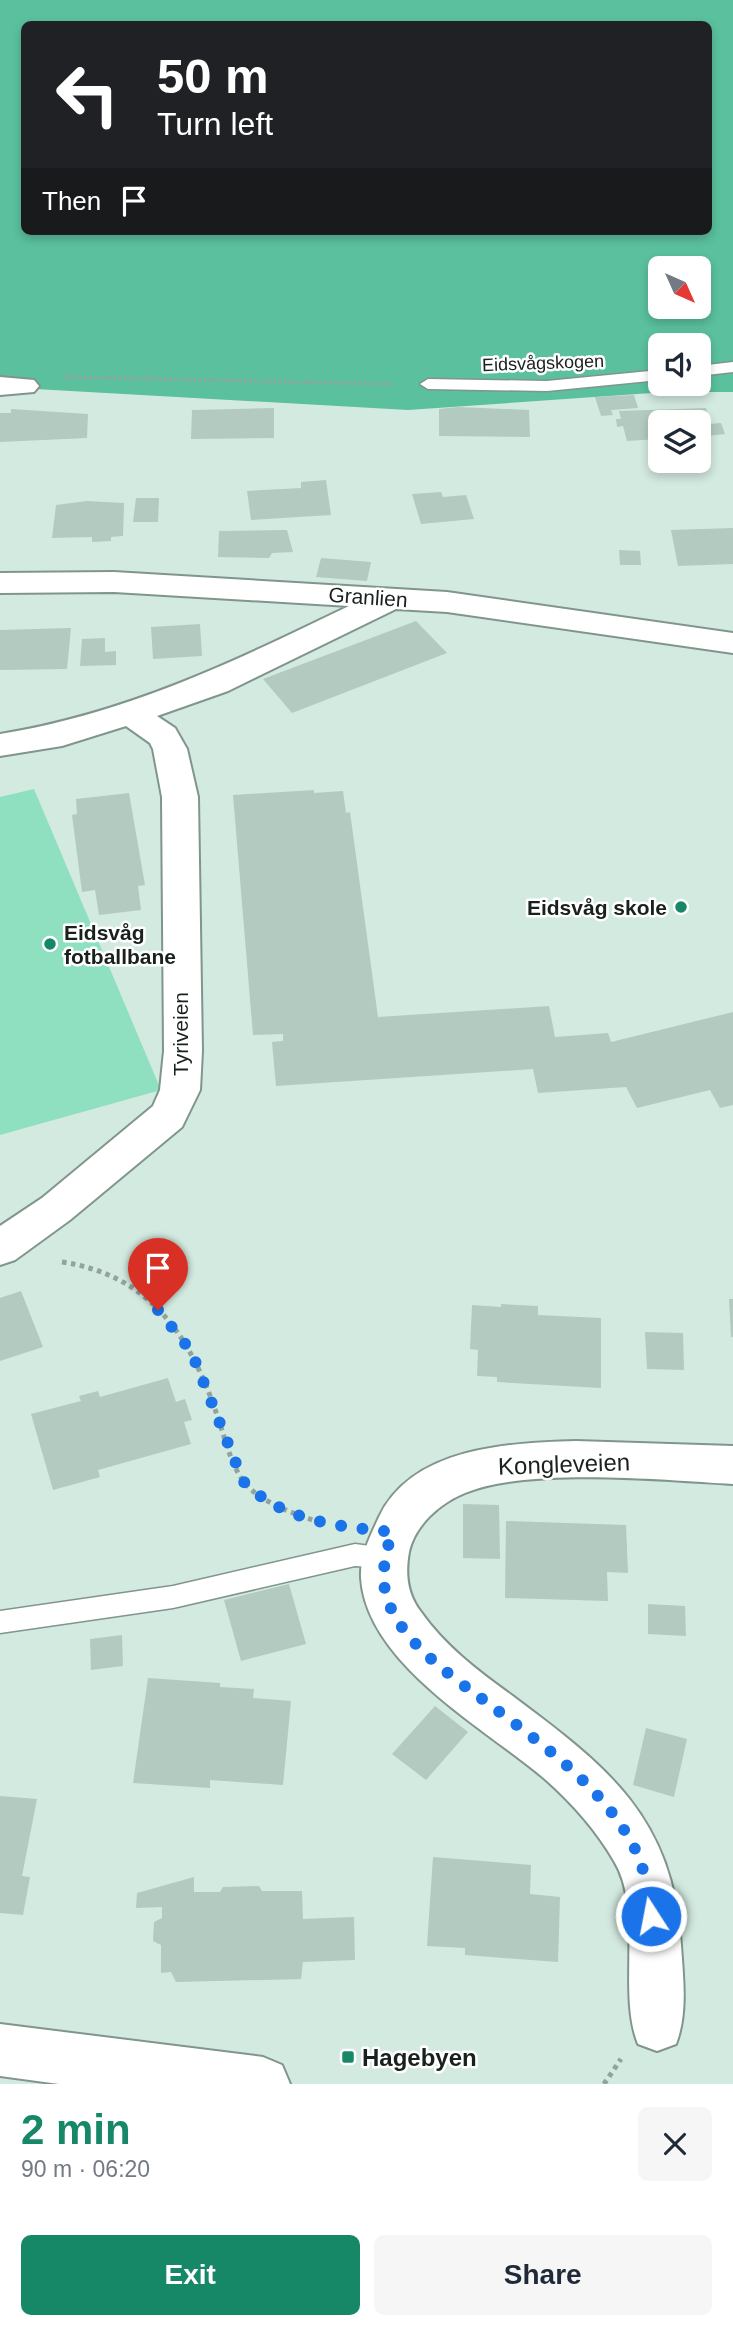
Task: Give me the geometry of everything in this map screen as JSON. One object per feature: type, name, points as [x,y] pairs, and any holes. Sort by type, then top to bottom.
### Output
[{"type":"street","name":"Granlien","points":[[0,583],[114,582],[390,599],[512,609],[733,643]]},
{"type":"street","points":[[0,745],[76,731],[216,683],[390,599]]},
{"type":"street","name":"Tyriveien","points":[[0,1248],[56,1209],[168,1116],[180,1090],[183,1051],[180,797],[170,749],[163,736],[130,713]]},
{"type":"street","name":"Kongleveien","points":[[388,1544],[401,1516],[418,1499],[474,1469],[508,1462],[669,1461],[733,1465]]},
{"type":"street","points":[[388,1544],[383,1580],[389,1604],[401,1625],[449,1674],[543,1745],[575,1774],[614,1815],[636,1850],[647,1888],[656,1943],[657,2025]]},
{"type":"street","points":[[0,2050],[263,2084]]},
{"type":"lane","points":[[711,370],[733,367]]},
{"type":"lane","name":"Eidsvågskogen","points":[[428,384],[547,386],[648,376]]},
{"type":"lane","points":[[0,1622],[173,1597],[388,1544]]},
{"type":"path","points":[[61,377],[428,384]]},
{"type":"path","points":[[58,1262],[80,1264],[127,1283],[169,1321],[191,1351],[243,1481],[258,1497],[287,1512],[388,1544]]},
{"type":"green space","points":[[0,0],[733,0],[733,392],[711,392],[711,333],[648,333],[648,393],[408,410],[0,387]]},
{"type":"green space","name":"Eidsvåg fotballbane","points":[[34,789],[161,1090],[0,1135],[0,797]]},
{"type":"building","points":[[634,395],[638,408],[611,410],[613,415],[601,416],[595,397]]},
{"type":"building","points":[[458,407],[529,410],[530,437],[439,436],[439,409]]},
{"type":"building","points":[[274,408],[274,438],[191,439],[192,410]]},
{"type":"building","points":[[706,408],[706,410],[648,410]]},
{"type":"building","points":[[11,409],[88,414],[87,438],[0,442],[0,413],[11,413]]},
{"type":"building","points":[[648,410],[648,440],[627,441],[623,426],[617,427],[616,419],[621,419],[619,411]]},
{"type":"building","points":[[721,423],[725,434],[711,436],[711,424]]},
{"type":"building","points":[[326,480],[331,515],[251,520],[247,491],[301,488],[301,482]]},
{"type":"building","points":[[441,492],[443,497],[466,495],[474,519],[421,524],[412,494]]},
{"type":"building","points":[[136,498],[159,498],[158,522],[133,522]]},
{"type":"building","points":[[87,501],[124,503],[123,536],[111,537],[111,541],[92,542],[92,537],[52,538],[56,505]]},
{"type":"building","points":[[733,528],[733,564],[678,566],[671,530]]},
{"type":"building","points":[[287,530],[293,552],[272,553],[269,558],[218,557],[219,531]]},
{"type":"building","points":[[619,550],[640,551],[641,565],[620,565]]},
{"type":"building","points":[[321,558],[371,562],[367,581],[316,577]]},
{"type":"building","points":[[416,621],[447,653],[292,713],[263,679]]},
{"type":"building","points":[[200,624],[202,656],[153,659],[151,627]]},
{"type":"building","points":[[71,628],[67,669],[0,670],[0,630]]},
{"type":"building","points":[[105,638],[105,652],[116,651],[116,665],[80,666],[82,639]]},
{"type":"building","points":[[314,790],[314,793],[343,791],[346,813],[350,812],[378,1017],[549,1006],[555,1037],[608,1033],[611,1042],[733,1012],[733,1105],[720,1108],[710,1090],[637,1108],[626,1087],[538,1093],[533,1069],[276,1086],[272,1042],[283,1041],[283,1034],[253,1035],[233,795]]},
{"type":"building","points":[[129,793],[145,885],[138,886],[141,910],[99,915],[95,890],[82,892],[72,815],[77,814],[76,799]]},
{"type":"building","points":[[21,1291],[43,1347],[0,1361],[0,1298]]},
{"type":"building","points":[[729,1299],[733,1299],[733,1337],[731,1337]]},
{"type":"building","points":[[501,1304],[538,1306],[538,1315],[601,1318],[601,1388],[497,1382],[497,1377],[477,1376],[478,1350],[470,1349],[472,1305],[501,1307]]},
{"type":"building","points":[[645,1332],[683,1333],[684,1370],[647,1369]]},
{"type":"building","points":[[168,1378],[176,1402],[185,1399],[192,1420],[184,1422],[191,1444],[98,1470],[100,1477],[53,1490],[31,1414],[81,1401],[79,1396],[98,1391],[100,1397]]},
{"type":"building","points":[[463,1504],[499,1505],[500,1559],[463,1558]]},
{"type":"building","points":[[506,1521],[626,1525],[628,1573],[607,1572],[608,1601],[505,1598]]},
{"type":"building","points":[[289,1584],[306,1644],[241,1661],[224,1600]]},
{"type":"building","points":[[648,1604],[685,1606],[686,1636],[648,1634]]},
{"type":"building","points":[[122,1635],[123,1666],[91,1670],[90,1639]]},
{"type":"building","points":[[148,1678],[220,1683],[220,1687],[254,1689],[253,1698],[291,1701],[283,1785],[210,1780],[210,1788],[133,1783]]},
{"type":"building","points":[[435,1706],[468,1732],[426,1780],[392,1754]]},
{"type":"building","points":[[646,1728],[687,1739],[674,1797],[633,1785]]},
{"type":"building","points":[[0,1796],[37,1799],[22,1876],[30,1877],[23,1915],[0,1913]]},
{"type":"building","points":[[433,1857],[531,1865],[530,1894],[560,1897],[558,1962],[465,1955],[465,1948],[427,1946]]},
{"type":"building","points":[[194,1877],[194,1892],[220,1892],[223,1887],[259,1886],[262,1891],[302,1891],[303,1919],[354,1917],[355,1960],[303,1962],[301,1979],[176,1982],[171,1972],[161,1973],[161,1945],[153,1941],[154,1922],[162,1918],[162,1907],[136,1908],[137,1893]]},
{"type":"place","name":"Eidsvåg skole","points":[[681,907]]},
{"type":"place","name":"Eidsvåg fotballbane","points":[[50,944]]},
{"type":"place","name":"Hagebyen","points":[[348,2057]]},
{"type":"route","points":[[158,1310],[191,1351],[243,1481],[258,1497],[287,1512],[324,1524],[392,1532],[384,1557],[383,1580],[389,1604],[401,1625],[449,1674],[543,1745],[614,1815],[636,1850],[647,1888],[651,1916]]}]
